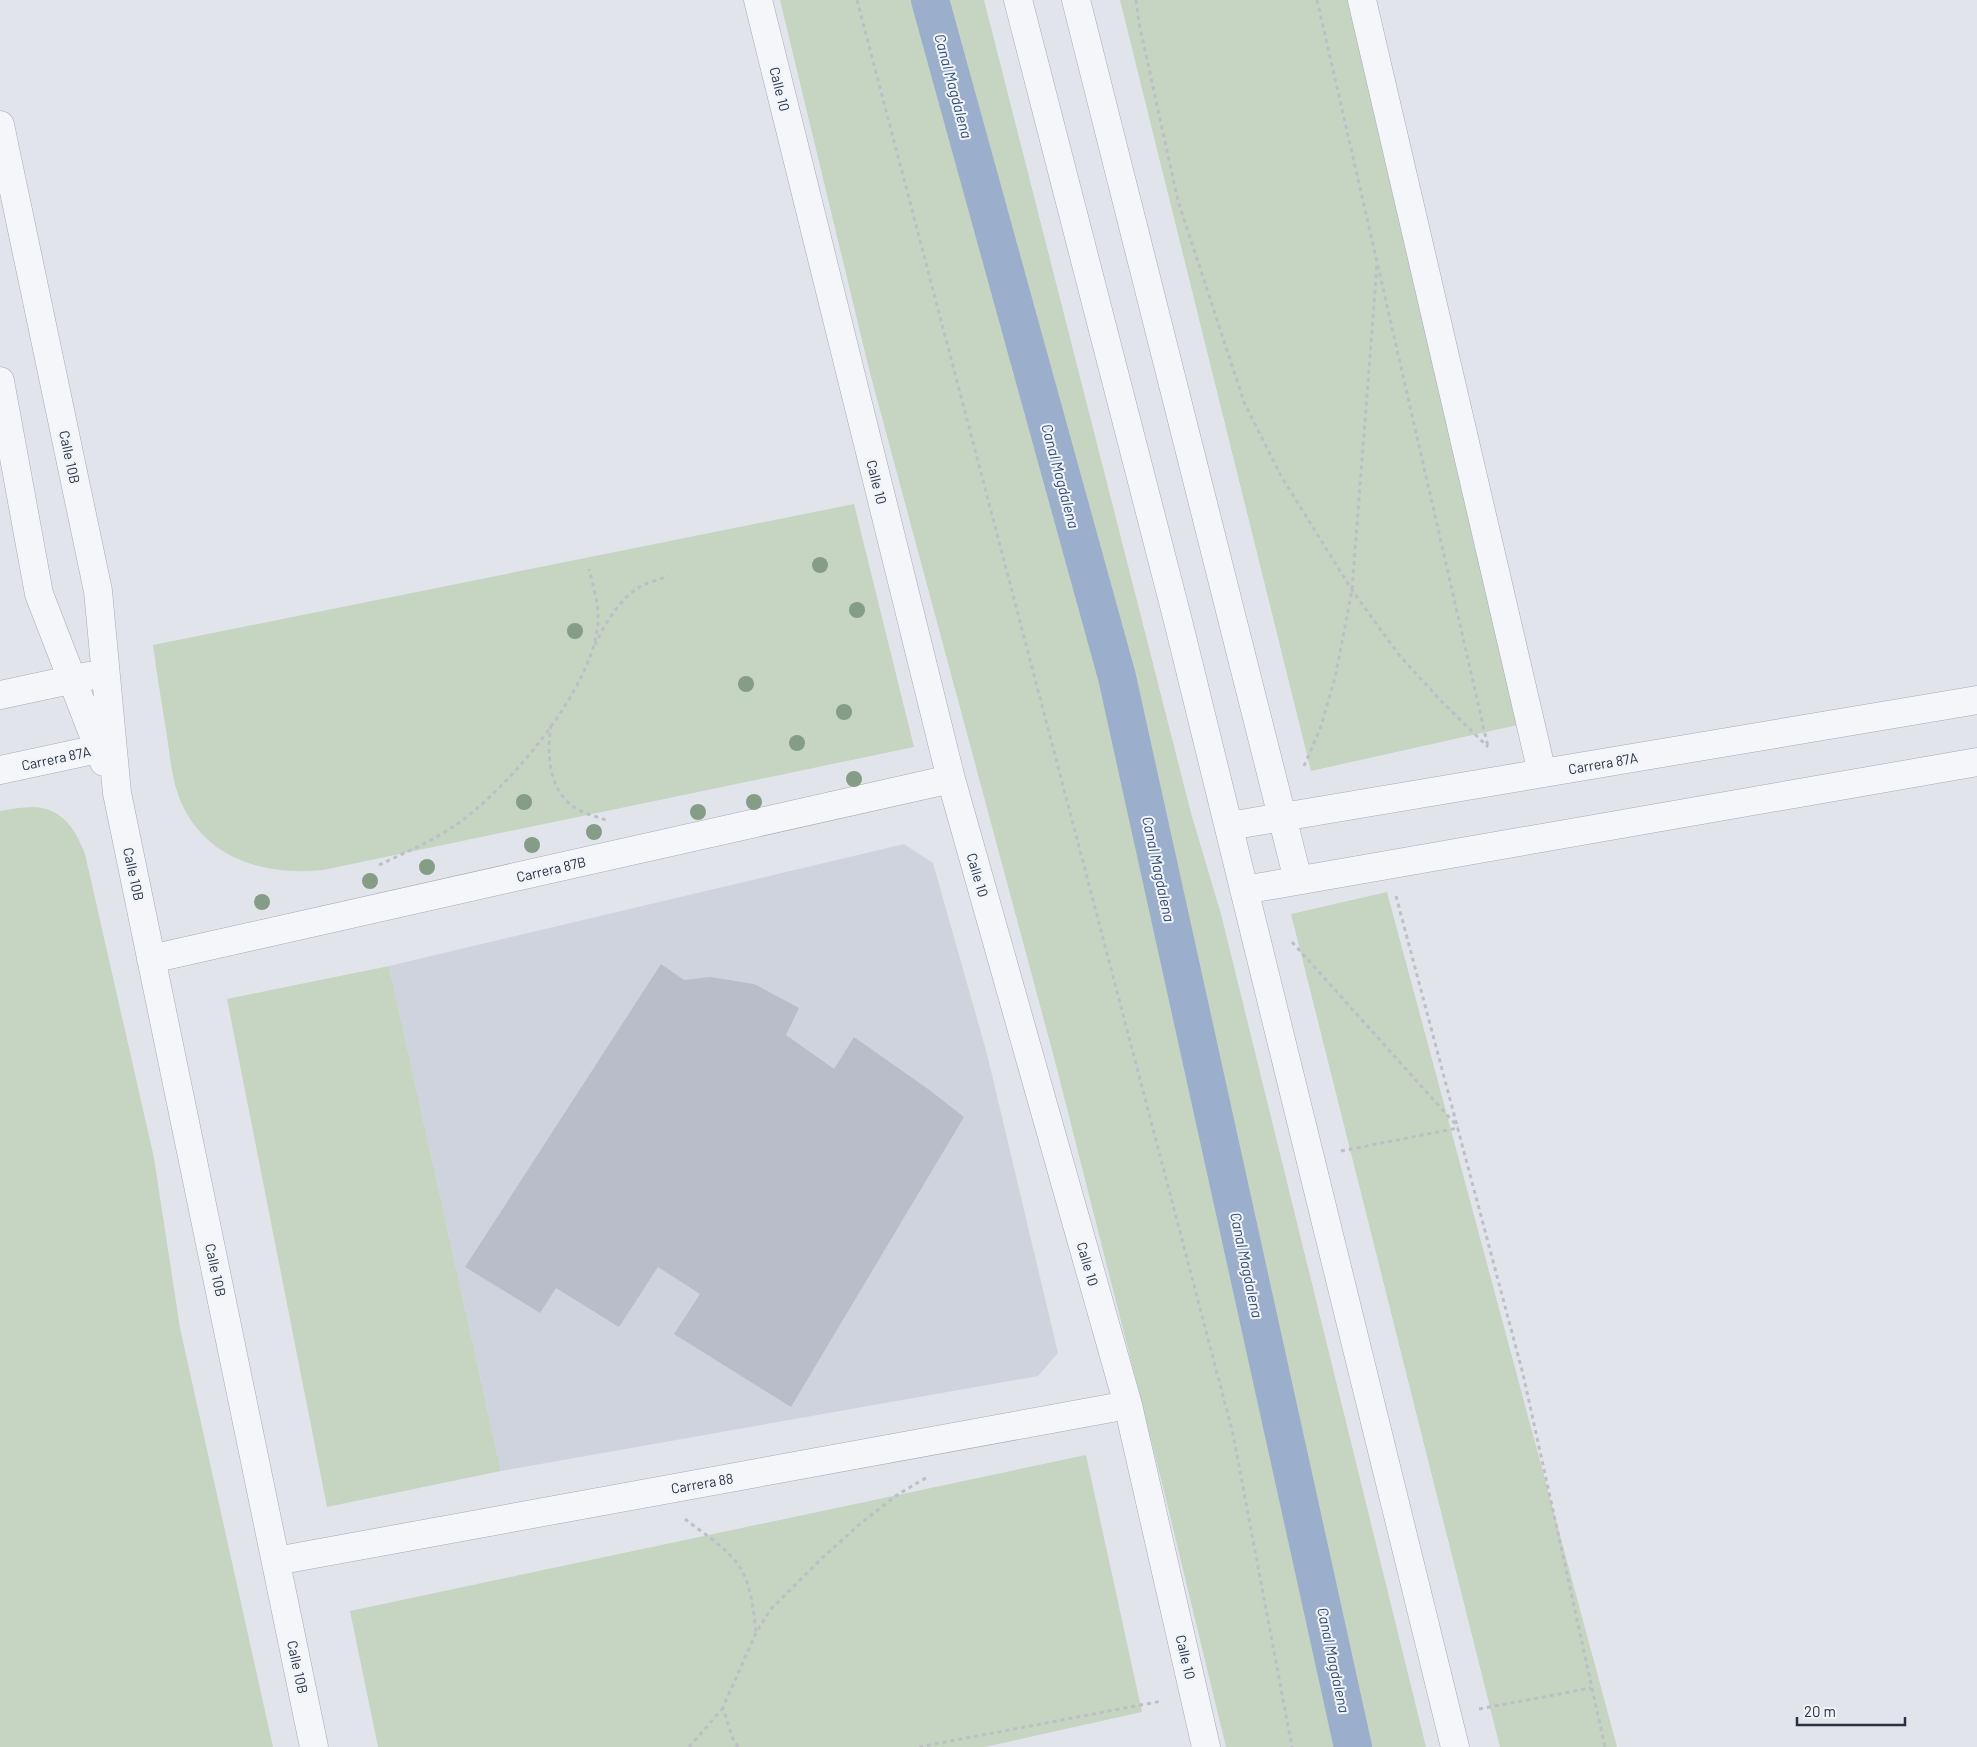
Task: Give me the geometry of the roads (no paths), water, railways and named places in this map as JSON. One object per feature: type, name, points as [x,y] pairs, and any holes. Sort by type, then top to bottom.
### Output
[{"type":"street","name":"Calle 10","points":[[758,0],[951,779],[1128,1405],[1206,1747]]},
{"type":"street","points":[[1018,0],[1178,621],[1456,1747]]},
{"type":"street","points":[[1076,0],[1298,880]]},
{"type":"street","points":[[1362,0],[1542,773]]},
{"type":"street","name":"Calle 10B","points":[[0,124],[98,591],[106,672],[106,748]]},
{"type":"street","name":"Calle 10B","points":[[0,381],[39,594],[73,679],[106,748],[117,793],[314,1747]]},
{"type":"street","points":[[0,696],[106,672]]},
{"type":"street","name":"Carrera 87A","points":[[1229,826],[1977,700]]},
{"type":"street","name":"Carrera 87A","points":[[0,770],[106,748]]},
{"type":"street","points":[[1244,890],[1977,762]]},
{"type":"street","name":"Carrera 87B","points":[[151,959],[951,779]]},
{"type":"street","name":"Carrera 88","points":[[276,1561],[1128,1405]]},
{"type":"waterway","name":"Canal Magdalena","points":[[930,0],[1117,677],[1353,1747]]}]
